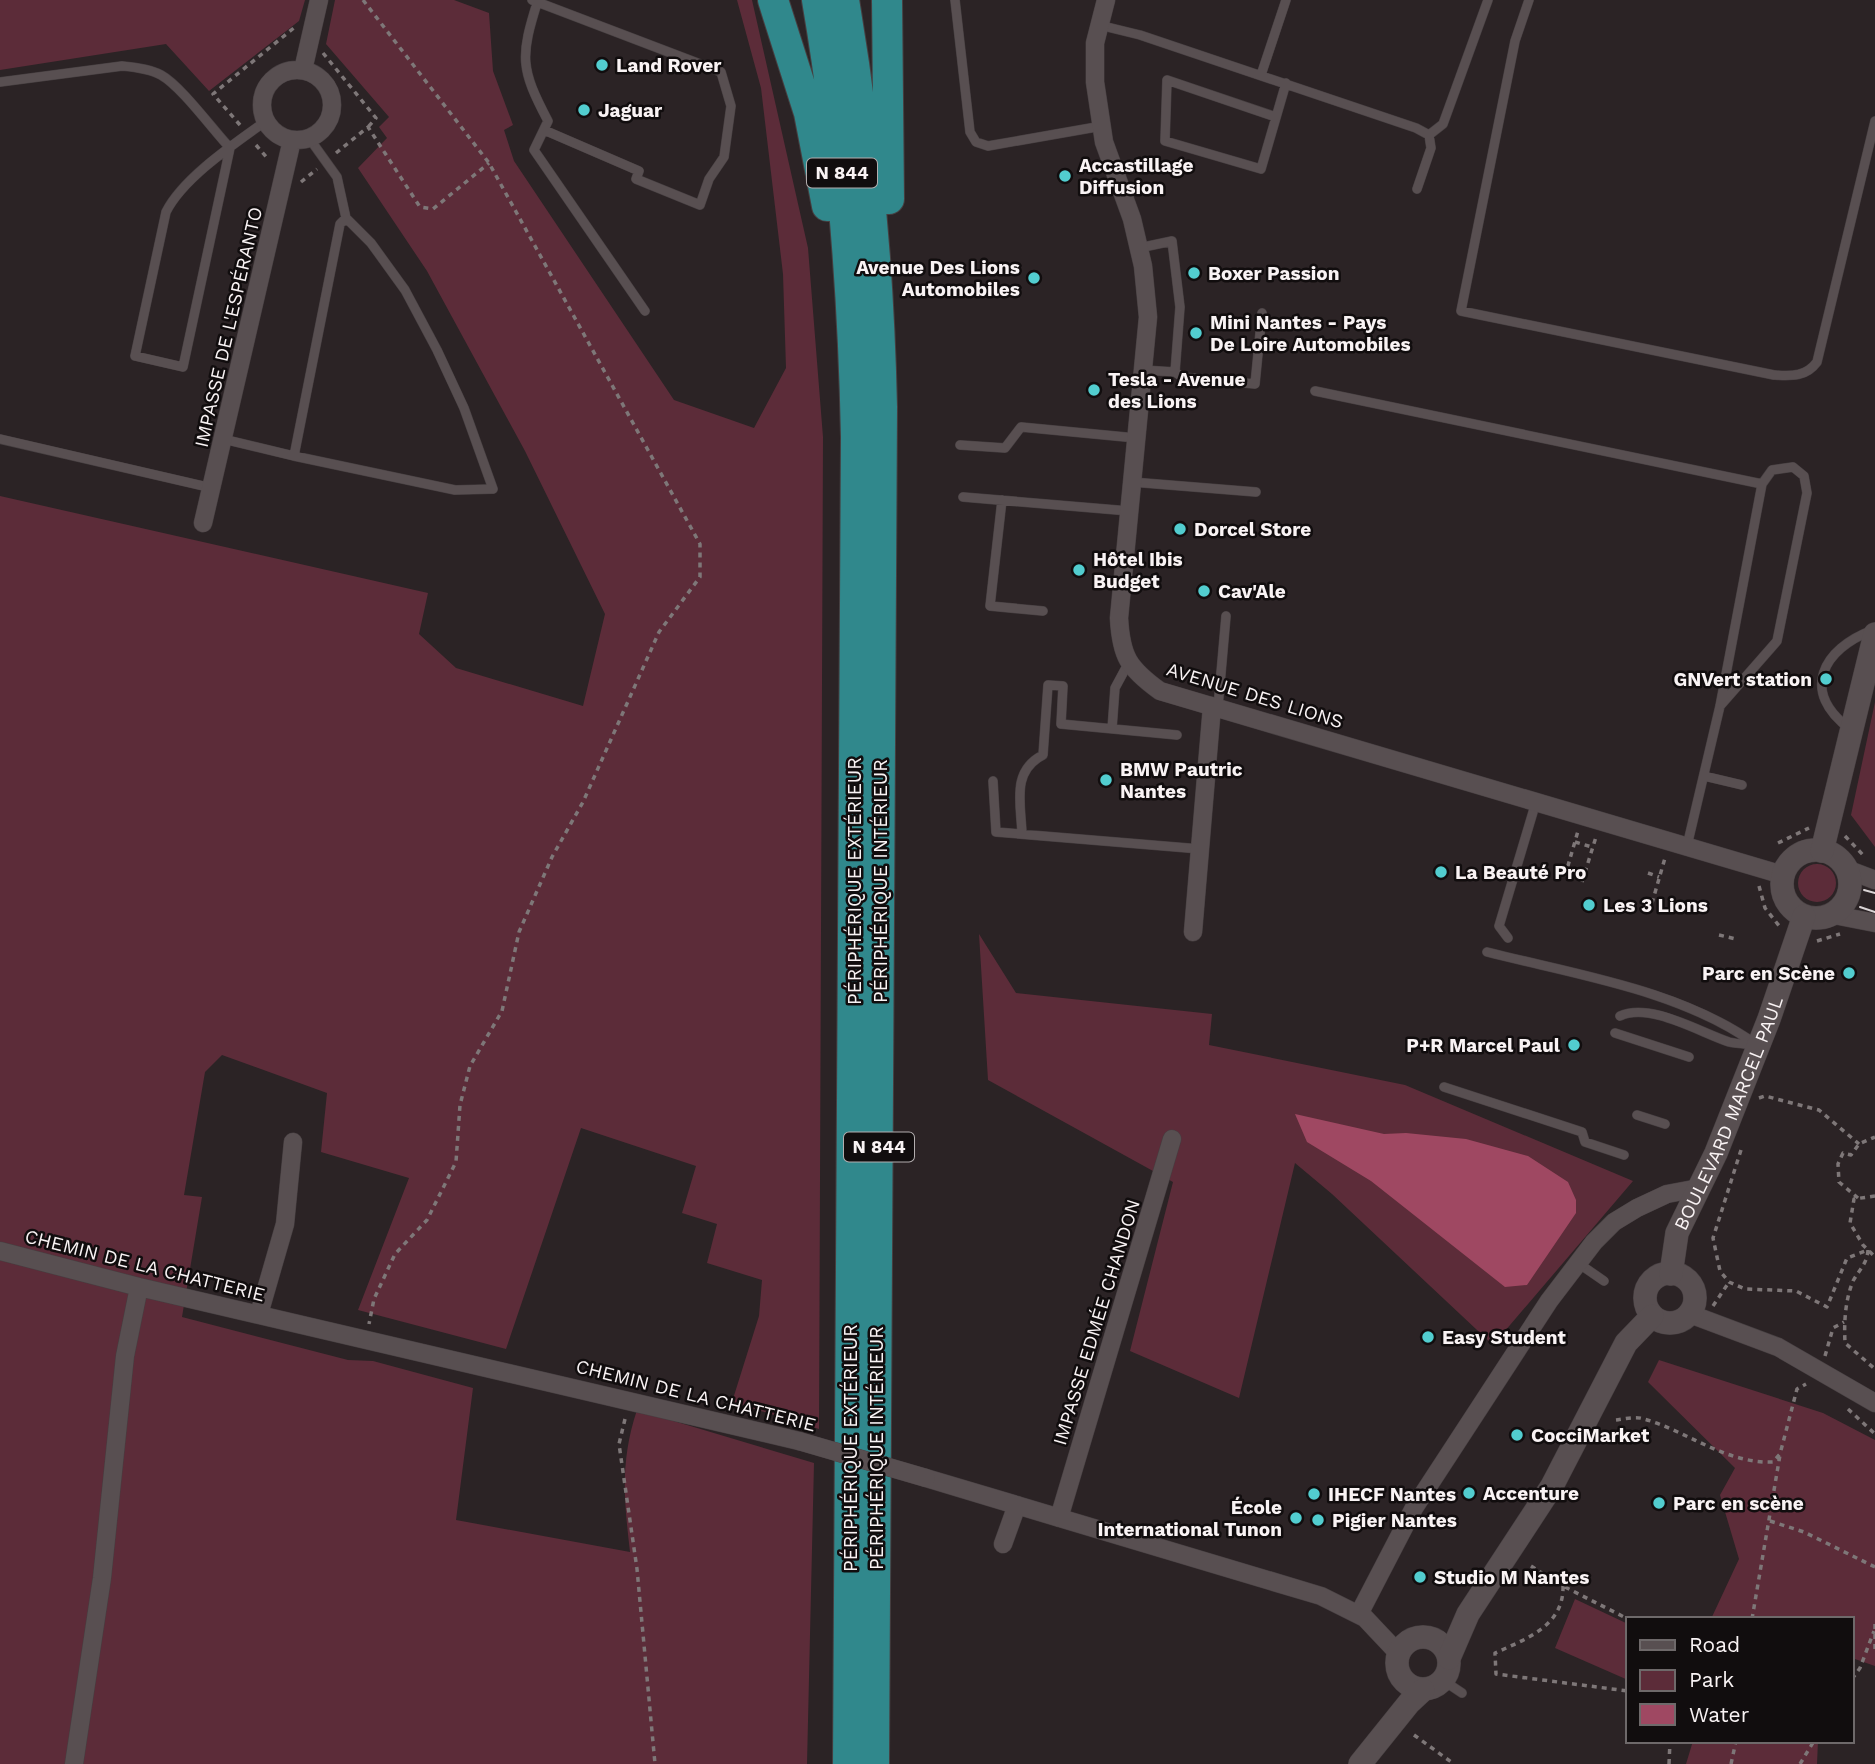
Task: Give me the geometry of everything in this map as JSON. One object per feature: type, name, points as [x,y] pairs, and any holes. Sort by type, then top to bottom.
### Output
[{"type":"highway","points":[[773,0],[797,69],[823,175],[838,326],[854,347]]},
{"type":"highway","name":"PÉRIPHÉRIQUE EXTÉRIEUR","points":[[817,0],[842,170],[854,347],[857,517],[848,1764]]},
{"type":"highway","name":"PÉRIPHÉRIQUE INTÉRIEUR","points":[[844,0],[860,101],[876,254],[883,493],[874,1764]]},
{"type":"highway","points":[[876,254],[891,233],[887,0]]},
{"type":"street","points":[[303,70],[319,0]]},
{"type":"street","name":"AVENUE DES LIONS","points":[[1106,0],[1096,43],[1095,82],[1101,126],[1139,247],[1148,317],[1119,618],[1120,646],[1135,673],[1160,691],[1783,875]]},
{"type":"street","points":[[303,70],[324,82],[333,104],[325,127],[301,139],[273,130],[262,111],[266,89],[281,74],[303,70]]},
{"type":"street","name":"IMPASSE DE L'ESPÉRANTO","points":[[203,523],[283,178],[301,139]]},
{"type":"street","points":[[1822,850],[1875,632]]},
{"type":"street","points":[[1193,932],[1215,706]]},
{"type":"street","points":[[1875,880],[1856,866],[1822,850],[1799,854],[1788,864],[1783,875],[1784,897],[1790,906],[1804,916],[1829,914],[1875,923]]},
{"type":"street","points":[[1829,914],[1841,906],[1856,866]]},
{"type":"street","name":"BOULEVARD MARCEL PAUL","points":[[1671,1274],[1677,1233],[1759,1046],[1804,916]]},
{"type":"street","name":"IMPASSE EDMÉE CHANDON","points":[[1059,1518],[1172,1139]]},
{"type":"street","points":[[259,1314],[285,1224],[293,1142]]},
{"type":"street","points":[[1359,1614],[1414,1508],[1517,1348],[1578,1263],[1614,1222],[1667,1194],[1699,1188]]},
{"type":"street","name":"CHEMIN DE LA CHATTERIE","points":[[0,1251],[139,1287],[799,1441],[1321,1596],[1359,1614],[1398,1653]]},
{"type":"street","points":[[1690,1314],[1694,1293],[1682,1276],[1661,1275],[1647,1288],[1647,1308],[1652,1316],[1671,1324],[1690,1314],[1778,1347],[1816,1376],[1875,1403]]},
{"type":"street","points":[[74,1764],[104,1565],[125,1356],[139,1287]]},
{"type":"street","points":[[1443,1649],[1552,1486],[1626,1343],[1652,1316]]},
{"type":"street","points":[[1003,1544],[1017,1505]]},
{"type":"street","points":[[1426,1637],[1443,1649],[1453,1687],[1423,1690],[1410,1687],[1400,1678],[1396,1666],[1398,1653],[1415,1638],[1426,1637]]},
{"type":"street","points":[[1360,1764],[1409,1703],[1423,1690]]},
{"type":"lane","points":[[955,0],[970,132],[976,142],[988,146],[1101,126]]},
{"type":"lane","points":[[1261,75],[1286,0]]},
{"type":"lane","points":[[1429,135],[1443,124],[1488,0]]},
{"type":"lane","points":[[1529,0],[1515,41],[1461,311],[1774,375],[1798,376],[1811,370],[1817,362],[1875,121]]},
{"type":"lane","points":[[544,131],[639,171],[636,179],[700,205],[709,179],[724,158],[731,106],[721,72],[536,1],[527,28],[524,60],[531,88],[548,121],[534,150],[645,311]]},
{"type":"lane","points":[[1099,25],[1140,35],[1286,83],[1416,128],[1429,135]]},
{"type":"lane","points":[[0,82],[122,66],[160,74],[230,149]]},
{"type":"lane","points":[[1276,117],[1167,80],[1166,141],[1261,169],[1286,83]]},
{"type":"lane","points":[[230,149],[183,367],[135,356],[166,212],[174,196],[230,149],[247,135],[266,121]]},
{"type":"lane","points":[[1417,189],[1431,148],[1429,135]]},
{"type":"lane","points":[[223,439],[455,490],[493,489],[464,408],[405,290],[371,243],[346,218],[343,192],[326,161],[301,139]]},
{"type":"lane","points":[[294,456],[340,224],[346,218]]},
{"type":"lane","points":[[1139,247],[1172,241],[1180,307],[1175,372]]},
{"type":"lane","points":[[1143,370],[1175,372],[1182,377],[1255,384],[1262,313]]},
{"type":"lane","points":[[1315,391],[1762,484]]},
{"type":"lane","points":[[960,445],[1005,448],[1021,427],[1136,438]]},
{"type":"lane","points":[[0,439],[212,488]]},
{"type":"lane","points":[[1678,844],[1704,776],[1762,484],[1772,470],[1793,467],[1804,476],[1807,493],[1777,641],[1720,706]]},
{"type":"lane","points":[[1132,482],[1256,492]]},
{"type":"lane","points":[[964,497],[1129,511]]},
{"type":"lane","points":[[1002,500],[990,606],[1043,611]]},
{"type":"lane","points":[[1215,706],[1226,616]]},
{"type":"lane","points":[[1853,731],[1824,703],[1822,690],[1825,673],[1836,650],[1850,639],[1875,632]]},
{"type":"lane","points":[[1112,729],[1115,688],[1129,662]]},
{"type":"lane","points":[[1022,834],[1020,777],[1032,761],[1043,755],[1048,685],[1063,686],[1061,724],[1177,735]]},
{"type":"lane","points":[[1704,776],[1742,785]]},
{"type":"lane","points":[[993,781],[996,832],[1200,849]]},
{"type":"lane","points":[[1508,938],[1499,926],[1536,800]]},
{"type":"lane","points":[[1487,952],[1662,997],[1729,1025],[1759,1046]]},
{"type":"lane","points":[[1683,1024],[1686,1008]]},
{"type":"lane","points":[[1620,1016],[1642,1012],[1729,1042],[1759,1046]]},
{"type":"lane","points":[[1615,1032],[1689,1057]]},
{"type":"lane","points":[[1444,1087],[1582,1132],[1585,1142],[1623,1155]]},
{"type":"lane","points":[[1637,1115],[1665,1124]]},
{"type":"lane","points":[[1578,1263],[1604,1281]]},
{"type":"path","points":[[363,0],[489,163],[700,544],[700,577],[659,632],[583,802],[552,857],[519,932],[502,1011],[470,1066],[460,1105],[456,1162],[427,1220],[395,1254],[374,1299],[366,1339]]},
{"type":"path","points":[[299,24],[310,37],[376,118],[294,187],[283,178],[213,94],[299,24]]},
{"type":"path","points":[[368,127],[420,207],[433,209],[489,163]]},
{"type":"path","points":[[1565,876],[1575,842],[1592,818]]},
{"type":"path","points":[[1582,881],[1592,847],[1592,818]]},
{"type":"path","points":[[1778,843],[1794,833],[1811,828]]},
{"type":"path","points":[[1845,836],[1860,848],[1856,866]]},
{"type":"path","points":[[1575,842],[1592,847]]},
{"type":"path","points":[[1652,903],[1660,877],[1678,844]]},
{"type":"path","points":[[1647,873],[1660,877]]},
{"type":"path","points":[[1759,885],[1765,908],[1782,929]]},
{"type":"path","points":[[1815,941],[1831,939],[1847,931]]},
{"type":"path","points":[[1719,935],[1736,939]]},
{"type":"path","points":[[1757,1098],[1765,1096],[1819,1110],[1859,1144]]},
{"type":"path","points":[[1858,1198],[1839,1182],[1843,1153],[1851,1155],[1859,1144],[1875,1137]]},
{"type":"path","points":[[1741,1149],[1713,1238],[1720,1271],[1729,1282],[1745,1289],[1796,1291],[1827,1307],[1847,1258],[1868,1250]]},
{"type":"path","points":[[1875,1196],[1854,1199],[1850,1223],[1875,1257]]},
{"type":"path","points":[[1868,1250],[1865,1264],[1848,1295],[1844,1322],[1845,1343],[1875,1368]]},
{"type":"path","points":[[1752,1617],[1780,1454],[1797,1389],[1816,1376],[1833,1328],[1844,1322]]},
{"type":"path","points":[[629,1400],[620,1444],[637,1569],[655,1764]]},
{"type":"path","points":[[1616,1420],[1642,1418],[1722,1453],[1754,1461],[1773,1462],[1780,1454]]},
{"type":"path","points":[[1770,1521],[1804,1532],[1875,1567]]},
{"type":"path","points":[[1531,1566],[1563,1586],[1626,1618]]},
{"type":"path","points":[[1563,1586],[1559,1610],[1550,1622],[1531,1636],[1495,1653],[1496,1674],[1626,1691]]},
{"type":"path","points":[[1875,1624],[1875,1654]]},
{"type":"path","points":[[1854,1676],[1860,1668],[1874,1631]]},
{"type":"path","points":[[1414,1735],[1454,1764]]},
{"type":"path","points":[[1669,1764],[1670,1743]]},
{"type":"path","points":[[1731,1764],[1736,1743]]},
{"type":"path","points":[[1800,1764],[1813,1743]]},
{"type":"green space","points":[[0,0],[305,0],[299,21],[209,91],[166,44],[0,70]]},
{"type":"green space","points":[[335,0],[454,0],[489,13],[493,71],[513,125],[504,130],[514,161],[674,400],[754,428],[786,368],[783,274],[761,88],[737,0],[752,0],[808,248],[823,437],[819,1429],[732,1402],[759,1316],[762,1280],[707,1263],[717,1224],[682,1213],[696,1166],[581,1128],[506,1349],[358,1310],[409,1178],[321,1152],[327,1093],[222,1055],[205,1072],[184,1195],[202,1197],[182,1317],[348,1360],[373,1361],[473,1388],[456,1520],[630,1552],[625,1481],[628,1446],[637,1410],[814,1463],[807,1764],[0,1764],[0,496],[428,593],[419,634],[456,668],[583,706],[605,614],[525,451],[427,271],[358,168],[387,138],[379,127],[389,117],[326,44]]},
{"type":"green space","points":[[1875,702],[1875,847],[1851,815]]},
{"type":"green space","points":[[1817,864],[1831,869],[1836,883],[1831,897],[1817,902],[1803,897],[1798,883],[1803,869]]},
{"type":"green space","points":[[979,934],[1016,993],[1212,1014],[1209,1045],[1405,1085],[1633,1181],[1493,1345],[1332,1194],[1295,1163],[1239,1398],[1130,1351],[1173,1182],[988,1080]]},
{"type":"green space","points":[[1659,1360],[1823,1413],[1875,1440],[1875,1666],[1854,1659],[1854,1617],[1712,1617],[1739,1559],[1720,1495],[1735,1468],[1648,1382]]},
{"type":"green space","points":[[1575,1599],[1626,1623],[1626,1679],[1555,1648]]},
{"type":"green space","points":[[1692,1743],[1818,1743],[1817,1764],[1686,1764]]},
{"type":"water","points":[[1295,1114],[1384,1134],[1406,1133],[1466,1139],[1528,1156],[1568,1182],[1576,1200],[1576,1213],[1527,1285],[1505,1287],[1371,1181],[1307,1142]]},
{"type":"tram line","points":[[1864,890],[1875,893]]},
{"type":"tram line","points":[[1860,907],[1875,912]]},
{"type":"place","name":"Land Rover","points":[[602,65]]},
{"type":"place","name":"Jaguar","points":[[584,110]]},
{"type":"place","name":"Accastillage Diffusion","points":[[1065,176]]},
{"type":"place","name":"Boxer Passion","points":[[1194,273]]},
{"type":"place","name":"Avenue Des Lions Automobiles","points":[[1034,278]]},
{"type":"place","name":"Mini Nantes - Pays De Loire Automobiles","points":[[1196,333]]},
{"type":"place","name":"Tesla - Avenue des Lions","points":[[1094,390]]},
{"type":"place","name":"Dorcel Store","points":[[1180,529]]},
{"type":"place","name":"Hôtel Ibis Budget","points":[[1079,570]]},
{"type":"place","name":"Cav'Ale","points":[[1204,591]]},
{"type":"place","name":"GNVert station","points":[[1826,679]]},
{"type":"place","name":"BMW Pautric Nantes","points":[[1106,780]]},
{"type":"place","name":"La Beauté Pro","points":[[1441,872]]},
{"type":"place","name":"Les 3 Lions","points":[[1589,905]]},
{"type":"place","name":"Parc en Scène","points":[[1849,973]]},
{"type":"place","name":"P+R Marcel Paul","points":[[1574,1045]]},
{"type":"place","name":"Easy Student","points":[[1428,1337]]},
{"type":"place","name":"CocciMarket","points":[[1517,1435]]},
{"type":"place","name":"Accenture","points":[[1469,1493]]},
{"type":"place","name":"IHECF Nantes","points":[[1314,1494]]},
{"type":"place","name":"Parc en scène","points":[[1659,1503]]},
{"type":"place","name":"École International Tunon","points":[[1296,1518]]},
{"type":"place","name":"Pigier Nantes","points":[[1318,1520]]},
{"type":"place","name":"Studio M Nantes","points":[[1420,1577]]}]
